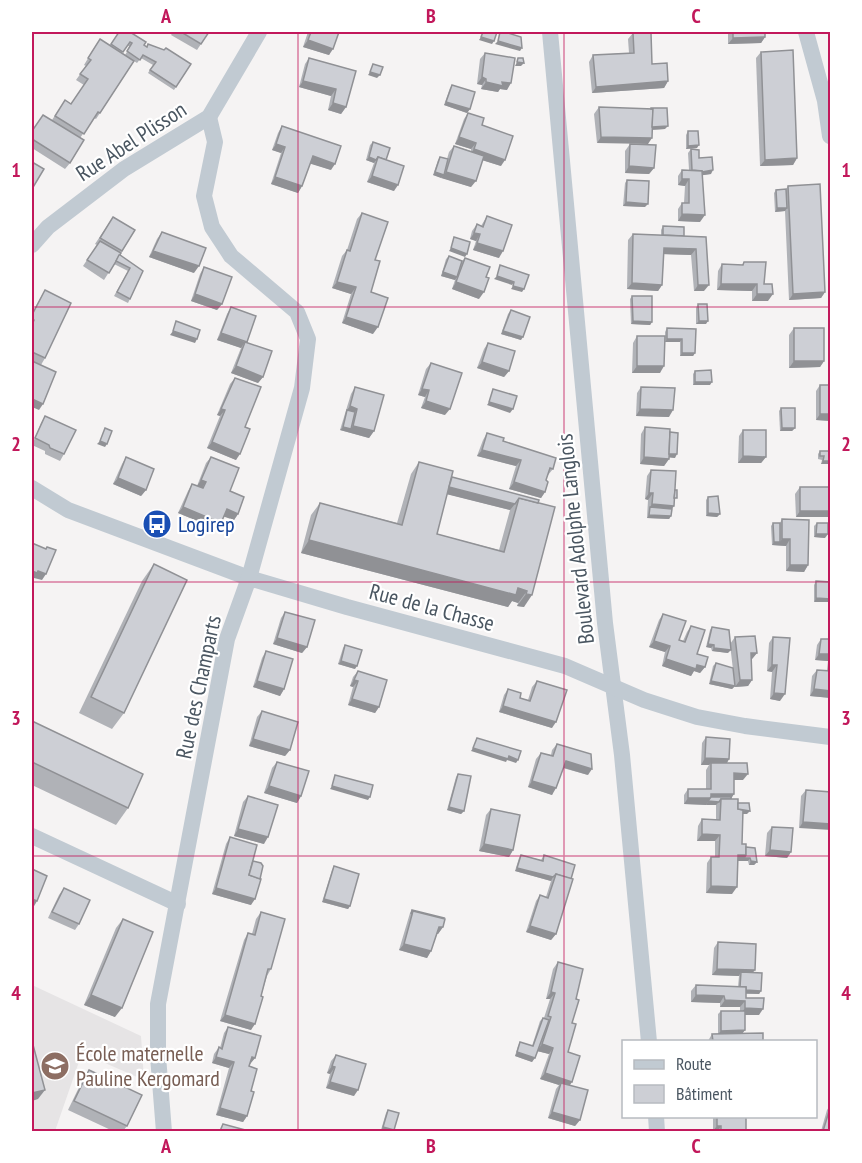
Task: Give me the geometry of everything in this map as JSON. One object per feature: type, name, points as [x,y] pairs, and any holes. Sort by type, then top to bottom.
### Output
[{"type":"street","name":"Rue Abel Plisson","points":[[32,245],[48,227],[124,169],[209,117],[259,32]]},
{"type":"street","name":"Boulevard Adolphe Langlois","points":[[550,32],[605,623],[622,755],[649,1040]]},
{"type":"street","points":[[806,32],[825,101],[831,136]]},
{"type":"street","name":"Rue des Champarts","points":[[164,1131],[158,1056],[158,1004],[227,639],[249,578],[302,388],[308,339],[297,312],[231,256],[212,227],[204,196],[215,142],[209,117]]},
{"type":"street","name":"Rue de la Chasse","points":[[32,488],[68,510],[249,578],[565,666],[644,700],[697,717],[745,726],[831,737]]},
{"type":"street","points":[[32,836],[178,904]]},
{"type":"shaded area","name":"École maternelle Pauline Kergomard","points":[[32,985],[141,1036],[144,1080],[82,1053],[55,1131],[32,1131]]},
{"type":"building","points":[[119,32],[130,32],[146,42],[144,45],[147,47],[148,44],[164,50],[166,48],[191,64],[176,87],[150,70],[156,62],[143,55],[140,60],[127,51],[132,43],[130,42],[123,52],[111,44]]},
{"type":"building","points":[[181,32],[209,32],[201,44]]},
{"type":"building","points":[[311,32],[339,32],[333,49],[308,40]]},
{"type":"building","points":[[483,32],[497,32],[494,41],[481,37]]},
{"type":"building","points":[[500,32],[521,37],[522,48],[498,41]]},
{"type":"building","points":[[733,32],[765,32],[765,37],[733,38]]},
{"type":"building","points":[[633,33],[651,33],[652,64],[667,63],[668,81],[596,87],[593,55],[634,53]]},
{"type":"building","points":[[100,39],[134,61],[84,134],[55,116],[65,100],[71,104],[88,79],[80,74],[91,60],[88,58]]},
{"type":"building","points":[[793,50],[797,158],[765,160],[761,52]]},
{"type":"building","points":[[485,53],[515,58],[511,83],[502,82],[503,86],[486,82],[486,79],[482,77]]},
{"type":"building","points":[[309,58],[356,71],[346,107],[333,103],[336,89],[303,81]]},
{"type":"building","points":[[518,58],[523,58],[524,63],[517,62]]},
{"type":"building","points":[[373,64],[383,67],[380,75],[370,72]]},
{"type":"building","points":[[452,85],[475,92],[470,109],[446,102]]},
{"type":"building","points":[[599,107],[653,109],[652,138],[601,137]]},
{"type":"building","points":[[651,108],[667,108],[668,126],[652,127],[653,109]]},
{"type":"building","points":[[468,113],[484,118],[482,125],[513,136],[505,160],[474,149],[476,143],[459,137]]},
{"type":"building","points":[[43,115],[84,140],[70,163],[32,139],[32,131]]},
{"type":"building","points":[[282,126],[341,146],[335,164],[313,156],[302,186],[275,177],[285,147],[276,144]]},
{"type":"building","points":[[688,131],[698,131],[699,145],[688,146]]},
{"type":"building","points":[[373,142],[390,148],[386,160],[369,157]]},
{"type":"building","points":[[630,144],[656,145],[654,168],[629,166]]},
{"type":"building","points":[[454,146],[484,156],[476,181],[446,172]]},
{"type":"building","points":[[691,149],[699,150],[699,158],[712,157],[713,170],[702,172],[692,170]]},
{"type":"building","points":[[378,157],[404,166],[398,185],[372,176]]},
{"type":"building","points":[[440,157],[448,159],[444,175],[435,172]]},
{"type":"building","points":[[32,162],[44,169],[32,189]]},
{"type":"building","points":[[682,170],[702,171],[705,215],[682,214],[682,203],[689,203],[689,179],[682,179]]},
{"type":"building","points":[[627,180],[649,181],[648,204],[626,202]]},
{"type":"building","points":[[820,184],[825,292],[793,294],[788,186]]},
{"type":"building","points":[[786,189],[787,208],[777,208],[776,190]]},
{"type":"building","points":[[362,213],[388,222],[375,260],[380,261],[371,292],[388,298],[378,327],[346,317],[356,287],[337,282]]},
{"type":"building","points":[[487,216],[512,225],[503,251],[477,243],[480,234],[474,233],[477,224],[483,227]]},
{"type":"building","points":[[113,217],[135,230],[122,251],[100,238]]},
{"type":"building","points":[[663,226],[684,227],[684,236],[663,235]]},
{"type":"building","points":[[162,232],[206,248],[199,266],[153,251]]},
{"type":"building","points":[[633,234],[706,237],[709,285],[698,285],[696,249],[664,248],[662,285],[632,283]]},
{"type":"building","points":[[454,237],[470,242],[467,254],[451,248]]},
{"type":"building","points":[[100,241],[121,253],[109,273],[87,260]]},
{"type":"building","points":[[119,255],[143,271],[130,299],[117,292],[130,268],[116,261]]},
{"type":"building","points":[[449,256],[462,261],[457,277],[443,272]]},
{"type":"building","points":[[465,258],[490,267],[484,292],[456,282]]},
{"type":"building","points":[[744,262],[766,262],[764,284],[772,284],[773,294],[757,294],[757,284],[721,284],[722,264],[743,265]]},
{"type":"building","points":[[500,265],[529,275],[524,289],[513,286],[514,282],[497,276]]},
{"type":"building","points":[[204,267],[232,277],[222,304],[195,294]]},
{"type":"building","points":[[45,290],[71,303],[45,358],[32,352],[34,320],[32,315]]},
{"type":"building","points":[[632,296],[652,296],[652,322],[633,321]]},
{"type":"building","points":[[698,304],[707,304],[708,321],[699,321]]},
{"type":"building","points":[[231,307],[256,316],[247,342],[221,333]]},
{"type":"building","points":[[511,310],[530,317],[523,337],[503,331]]},
{"type":"building","points":[[176,321],[200,330],[197,339],[173,331]]},
{"type":"building","points":[[667,328],[696,329],[695,353],[682,353],[682,339],[667,339]]},
{"type":"building","points":[[794,328],[824,328],[824,361],[794,361]]},
{"type":"building","points":[[637,336],[665,336],[664,366],[637,366]]},
{"type":"building","points":[[245,342],[272,351],[263,377],[236,366]]},
{"type":"building","points":[[488,343],[515,351],[509,371],[482,362]]},
{"type":"building","points":[[32,361],[56,372],[43,404],[32,399]]},
{"type":"building","points":[[431,363],[462,373],[450,409],[426,401],[429,390],[422,389]]},
{"type":"building","points":[[711,370],[712,382],[695,382],[695,371]]},
{"type":"building","points":[[235,378],[261,387],[245,427],[250,429],[240,454],[212,442],[225,410],[221,409]]},
{"type":"building","points":[[820,385],[831,385],[831,414],[820,414]]},
{"type":"building","points":[[355,387],[384,395],[374,431],[353,426],[357,409],[350,406]]},
{"type":"building","points":[[641,387],[675,388],[673,410],[640,409]]},
{"type":"building","points":[[493,389],[517,396],[513,409],[489,402]]},
{"type":"building","points":[[781,408],[795,408],[795,428],[782,428]]},
{"type":"building","points":[[347,410],[355,412],[351,429],[343,427]]},
{"type":"building","points":[[45,416],[76,430],[64,454],[35,438]]},
{"type":"building","points":[[645,427],[670,429],[669,459],[644,457]]},
{"type":"building","points":[[105,428],[112,431],[107,444],[100,441]]},
{"type":"building","points":[[743,430],[766,430],[766,457],[743,456]]},
{"type":"building","points":[[670,432],[678,433],[677,454],[669,454]]},
{"type":"building","points":[[487,433],[504,438],[503,441],[556,458],[553,469],[550,468],[546,480],[548,482],[545,492],[514,482],[521,460],[482,450]]},
{"type":"building","points":[[820,451],[831,451],[831,461],[823,461],[824,456],[820,456]]},
{"type":"building","points":[[126,457],[154,469],[146,490],[118,478]]},
{"type":"building","points":[[211,457],[239,468],[230,491],[244,497],[238,514],[227,509],[221,523],[183,507],[192,484],[203,488],[206,482],[201,480]]},
{"type":"building","points":[[419,462],[453,471],[437,534],[504,552],[519,498],[555,507],[532,595],[518,588],[516,595],[309,540],[320,503],[402,525]]},
{"type":"building","points":[[651,470],[676,471],[674,506],[652,504],[653,493],[649,493]]},
{"type":"building","points":[[452,477],[539,500],[538,503],[519,498],[515,504],[449,487]]},
{"type":"building","points":[[800,487],[831,487],[831,511],[800,511]]},
{"type":"building","points":[[718,496],[720,514],[708,513],[708,497]]},
{"type":"building","points":[[650,507],[672,509],[671,516],[649,515]]},
{"type":"building","points":[[782,519],[809,520],[808,565],[790,565],[790,539],[782,539]]},
{"type":"building","points":[[773,523],[780,523],[780,542],[774,542]]},
{"type":"building","points":[[817,523],[828,523],[828,534],[816,534]]},
{"type":"building","points":[[32,543],[46,549],[47,547],[56,550],[46,574],[32,571]]},
{"type":"building","points":[[154,564],[187,580],[124,713],[91,697]]},
{"type":"building","points":[[816,581],[831,582],[831,599],[816,598]]},
{"type":"building","points":[[285,612],[315,620],[307,647],[277,638]]},
{"type":"building","points":[[663,614],[686,621],[679,640],[685,642],[691,626],[705,630],[697,654],[708,657],[705,667],[697,665],[696,669],[666,659],[670,646],[654,641]]},
{"type":"building","points":[[712,627],[729,630],[731,650],[714,648],[714,645],[708,644]]},
{"type":"building","points":[[755,636],[757,653],[751,653],[752,680],[740,680],[735,637]]},
{"type":"building","points":[[773,637],[790,638],[785,694],[774,693],[777,665],[772,665]]},
{"type":"building","points":[[821,639],[831,639],[831,654],[819,654]]},
{"type":"building","points":[[345,645],[362,650],[357,666],[341,661]]},
{"type":"building","points":[[266,651],[293,659],[284,689],[257,681]]},
{"type":"building","points":[[716,663],[733,668],[735,686],[711,681]]},
{"type":"building","points":[[817,670],[831,671],[831,691],[814,689]]},
{"type":"building","points":[[358,671],[387,680],[379,707],[352,699],[358,681],[354,680]]},
{"type":"building","points":[[537,681],[567,690],[556,722],[503,706],[508,689],[521,693],[520,698],[530,701]]},
{"type":"building","points":[[262,711],[298,722],[290,750],[253,739]]},
{"type":"building","points":[[32,721],[143,774],[128,808],[32,762]]},
{"type":"building","points":[[706,737],[730,739],[729,759],[705,758]]},
{"type":"building","points":[[477,738],[521,751],[518,760],[473,748]]},
{"type":"building","points":[[557,744],[591,754],[592,769],[566,761],[556,788],[532,781],[541,753],[553,756]]},
{"type":"building","points":[[277,762],[309,771],[301,796],[269,786]]},
{"type":"building","points":[[711,763],[747,763],[748,774],[734,773],[734,794],[711,794],[711,798],[688,798],[688,789],[711,789]]},
{"type":"building","points":[[458,774],[471,776],[464,811],[449,807]]},
{"type":"building","points":[[335,775],[373,785],[370,797],[332,786]]},
{"type":"building","points":[[806,790],[831,792],[831,824],[803,822]]},
{"type":"building","points":[[248,796],[278,805],[268,837],[238,829]]},
{"type":"building","points":[[711,797],[731,797],[731,799],[721,799],[719,802],[708,801]]},
{"type":"building","points":[[721,799],[738,799],[738,809],[743,810],[742,844],[746,844],[746,855],[738,855],[737,887],[711,886],[711,857],[719,857],[720,835],[702,834],[702,819],[720,820]]},
{"type":"building","points":[[738,803],[749,803],[750,811],[738,809]]},
{"type":"building","points":[[491,809],[520,815],[513,850],[484,844]]},
{"type":"building","points":[[772,827],[793,828],[791,852],[770,850]]},
{"type":"building","points":[[230,837],[257,845],[249,875],[261,879],[255,899],[216,888]]},
{"type":"building","points":[[746,847],[755,848],[757,862],[744,858]]},
{"type":"building","points":[[521,855],[543,861],[544,855],[575,865],[571,879],[556,874],[553,877],[517,868]]},
{"type":"building","points":[[253,861],[263,866],[260,879],[249,875]]},
{"type":"building","points":[[334,866],[359,874],[350,906],[324,899]]},
{"type":"building","points":[[32,869],[47,876],[37,901],[32,899]]},
{"type":"building","points":[[556,874],[573,879],[556,934],[530,926],[540,895],[548,898]]},
{"type":"building","points":[[64,888],[90,900],[79,924],[52,912]]},
{"type":"building","points":[[412,910],[444,918],[413,911],[411,914]]},
{"type":"building","points":[[413,911],[445,919],[443,927],[439,927],[431,951],[404,944]]},
{"type":"building","points":[[261,912],[285,919],[271,969],[268,969],[255,1024],[225,1015],[248,933],[255,935]]},
{"type":"building","points":[[123,919],[153,932],[122,1008],[91,995]]},
{"type":"building","points":[[718,942],[756,944],[755,970],[717,969]]},
{"type":"building","points":[[558,962],[583,969],[576,999],[579,1000],[572,1023],[576,1024],[568,1052],[580,1056],[572,1082],[545,1073],[553,1048],[542,1044],[551,1017],[548,1016],[555,993],[551,992]]},
{"type":"building","points":[[741,972],[762,973],[761,991],[746,990],[746,987],[740,987]]},
{"type":"building","points":[[696,985],[746,987],[746,998],[764,998],[763,1009],[745,1008],[745,1001],[725,1000],[724,996],[696,995]]},
{"type":"building","points":[[721,1011],[745,1011],[745,1030],[721,1031]]},
{"type":"building","points":[[543,1018],[549,1020],[535,1058],[517,1052],[520,1042],[533,1046]]},
{"type":"building","points":[[228,1027],[261,1036],[255,1058],[252,1057],[249,1066],[257,1069],[251,1091],[254,1092],[247,1116],[220,1108],[234,1062],[216,1057],[219,1047],[222,1049]]},
{"type":"building","points":[[763,1033],[763,1040],[713,1040],[712,1034]]},
{"type":"building","points":[[32,1041],[45,1090],[32,1093]]},
{"type":"building","points":[[336,1055],[366,1064],[358,1090],[330,1082]]},
{"type":"building","points":[[89,1070],[142,1095],[127,1126],[74,1101]]},
{"type":"building","points":[[561,1083],[588,1090],[580,1120],[552,1112]]},
{"type":"building","points":[[831,1105],[831,1131],[823,1131]]},
{"type":"building","points":[[388,1110],[399,1113],[394,1130],[383,1127]]},
{"type":"building","points":[[717,1118],[746,1118],[746,1131],[721,1131],[721,1126],[717,1126]]},
{"type":"building","points":[[223,1124],[249,1131],[220,1131]]},
{"type":"place","name":"Logirep","points":[[157,524]]},
{"type":"place","name":"École maternelle Pauline Kergomard","points":[[55,1066]]}]
